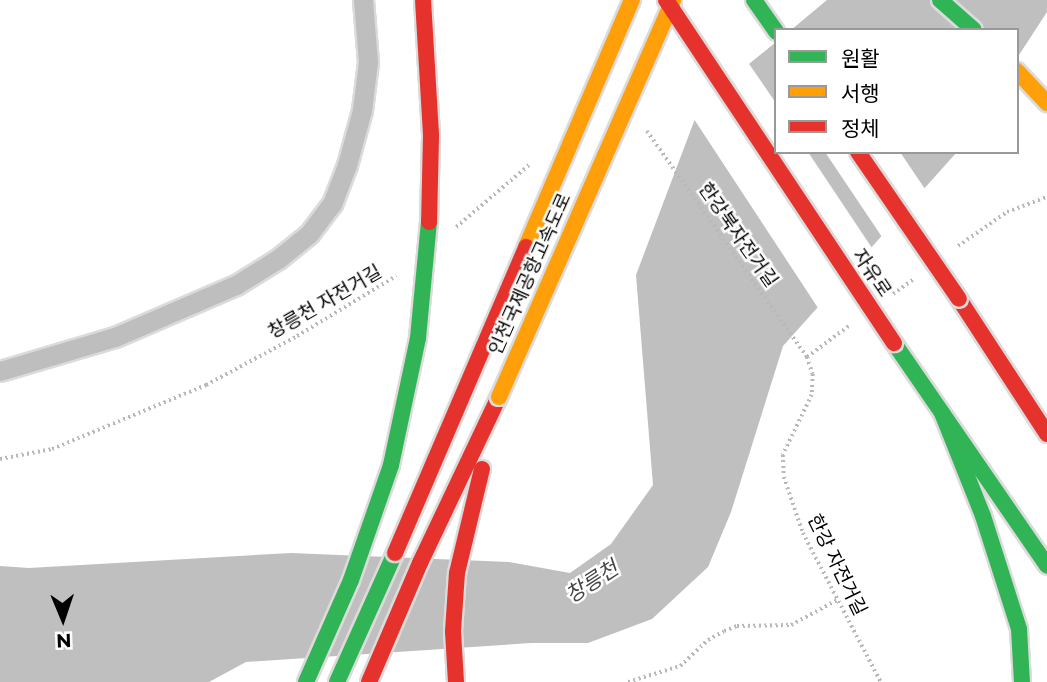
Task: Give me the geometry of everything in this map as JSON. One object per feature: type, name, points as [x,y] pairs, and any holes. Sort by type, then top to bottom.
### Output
[{"type":"highway","points":[[306,682],[351,580],[391,465],[418,338],[428,246],[431,135],[423,0]]},
{"type":"highway","name":"인천국제공항고속도로","points":[[337,682],[632,0]]},
{"type":"highway","name":"자유로","points":[[666,0],[894,343],[1047,566]]},
{"type":"highway","name":"인천국제공항고속도로","points":[[369,682],[420,563],[499,397],[673,0]]},
{"type":"highway","points":[[754,0],[774,29]]},
{"type":"highway","points":[[940,0],[972,28]]},
{"type":"highway","points":[[1019,73],[1047,103]]},
{"type":"highway","points":[[859,154],[1047,434]]},
{"type":"highway","points":[[456,682],[453,631],[457,573],[499,397]]},
{"type":"highway","points":[[942,413],[983,516],[1019,629],[1022,682]]},
{"type":"street","points":[[0,371],[115,337],[236,285],[278,259],[309,234],[332,204],[348,165],[362,110],[368,62],[363,0]]},
{"type":"path","name":"한강북자전거길","points":[[657,145],[796,341]]},
{"type":"path","points":[[452,230],[534,161]]},
{"type":"path","name":"창릉천 자전거길","points":[[0,459],[52,449],[206,385],[297,336],[400,273]]},
{"type":"path","name":"한강 자전거길","points":[[796,341],[807,357],[813,374],[812,396],[783,455],[784,477],[803,533],[881,682]]},
{"type":"path","points":[[628,682],[680,666],[708,640],[724,631],[737,626],[791,625],[838,600]]},
{"type":"water","points":[[827,0],[1047,0],[1047,12],[1019,55],[1019,28],[793,28]]},
{"type":"water","name":"창릉천","points":[[774,44],[774,154],[955,154],[783,346],[731,512],[708,567],[652,619],[588,643],[531,643],[246,662],[209,682],[0,682],[0,566],[29,568],[291,553],[509,562],[570,573],[611,544],[653,485],[636,275],[701,103]]},
{"type":"pier","points":[[747,61],[774,100],[774,154],[809,154],[874,251],[820,311],[692,116],[698,101]]},
{"type":"pier","points":[[826,154],[901,154],[927,192],[884,240]]},
{"type":"traffic: fast","points":[[754,0],[774,29]]},
{"type":"traffic: fast","points":[[940,0],[972,28]]},
{"type":"traffic: fast","points":[[306,682],[351,580],[391,465],[418,338],[429,222]]},
{"type":"traffic: fast","points":[[894,343],[1047,566]]},
{"type":"traffic: fast","points":[[942,413],[983,516],[1019,629],[1022,682]]},
{"type":"traffic: fast","points":[[337,682],[395,553]]},
{"type":"traffic: slow","points":[[526,247],[632,0]]},
{"type":"traffic: slow","points":[[499,397],[673,0]]},
{"type":"traffic: slow","points":[[1019,73],[1047,103]]},
{"type":"traffic: jam","points":[[423,0],[431,136],[429,222]]},
{"type":"traffic: jam","points":[[666,0],[894,343]]},
{"type":"traffic: jam","points":[[859,154],[959,299]]},
{"type":"traffic: jam","points":[[395,553],[526,247]]},
{"type":"traffic: jam","points":[[959,299],[1047,434]]},
{"type":"traffic: jam","points":[[369,682],[420,563],[499,397]]},
{"type":"traffic: jam","points":[[456,682],[453,631],[457,573],[482,469]]}]
